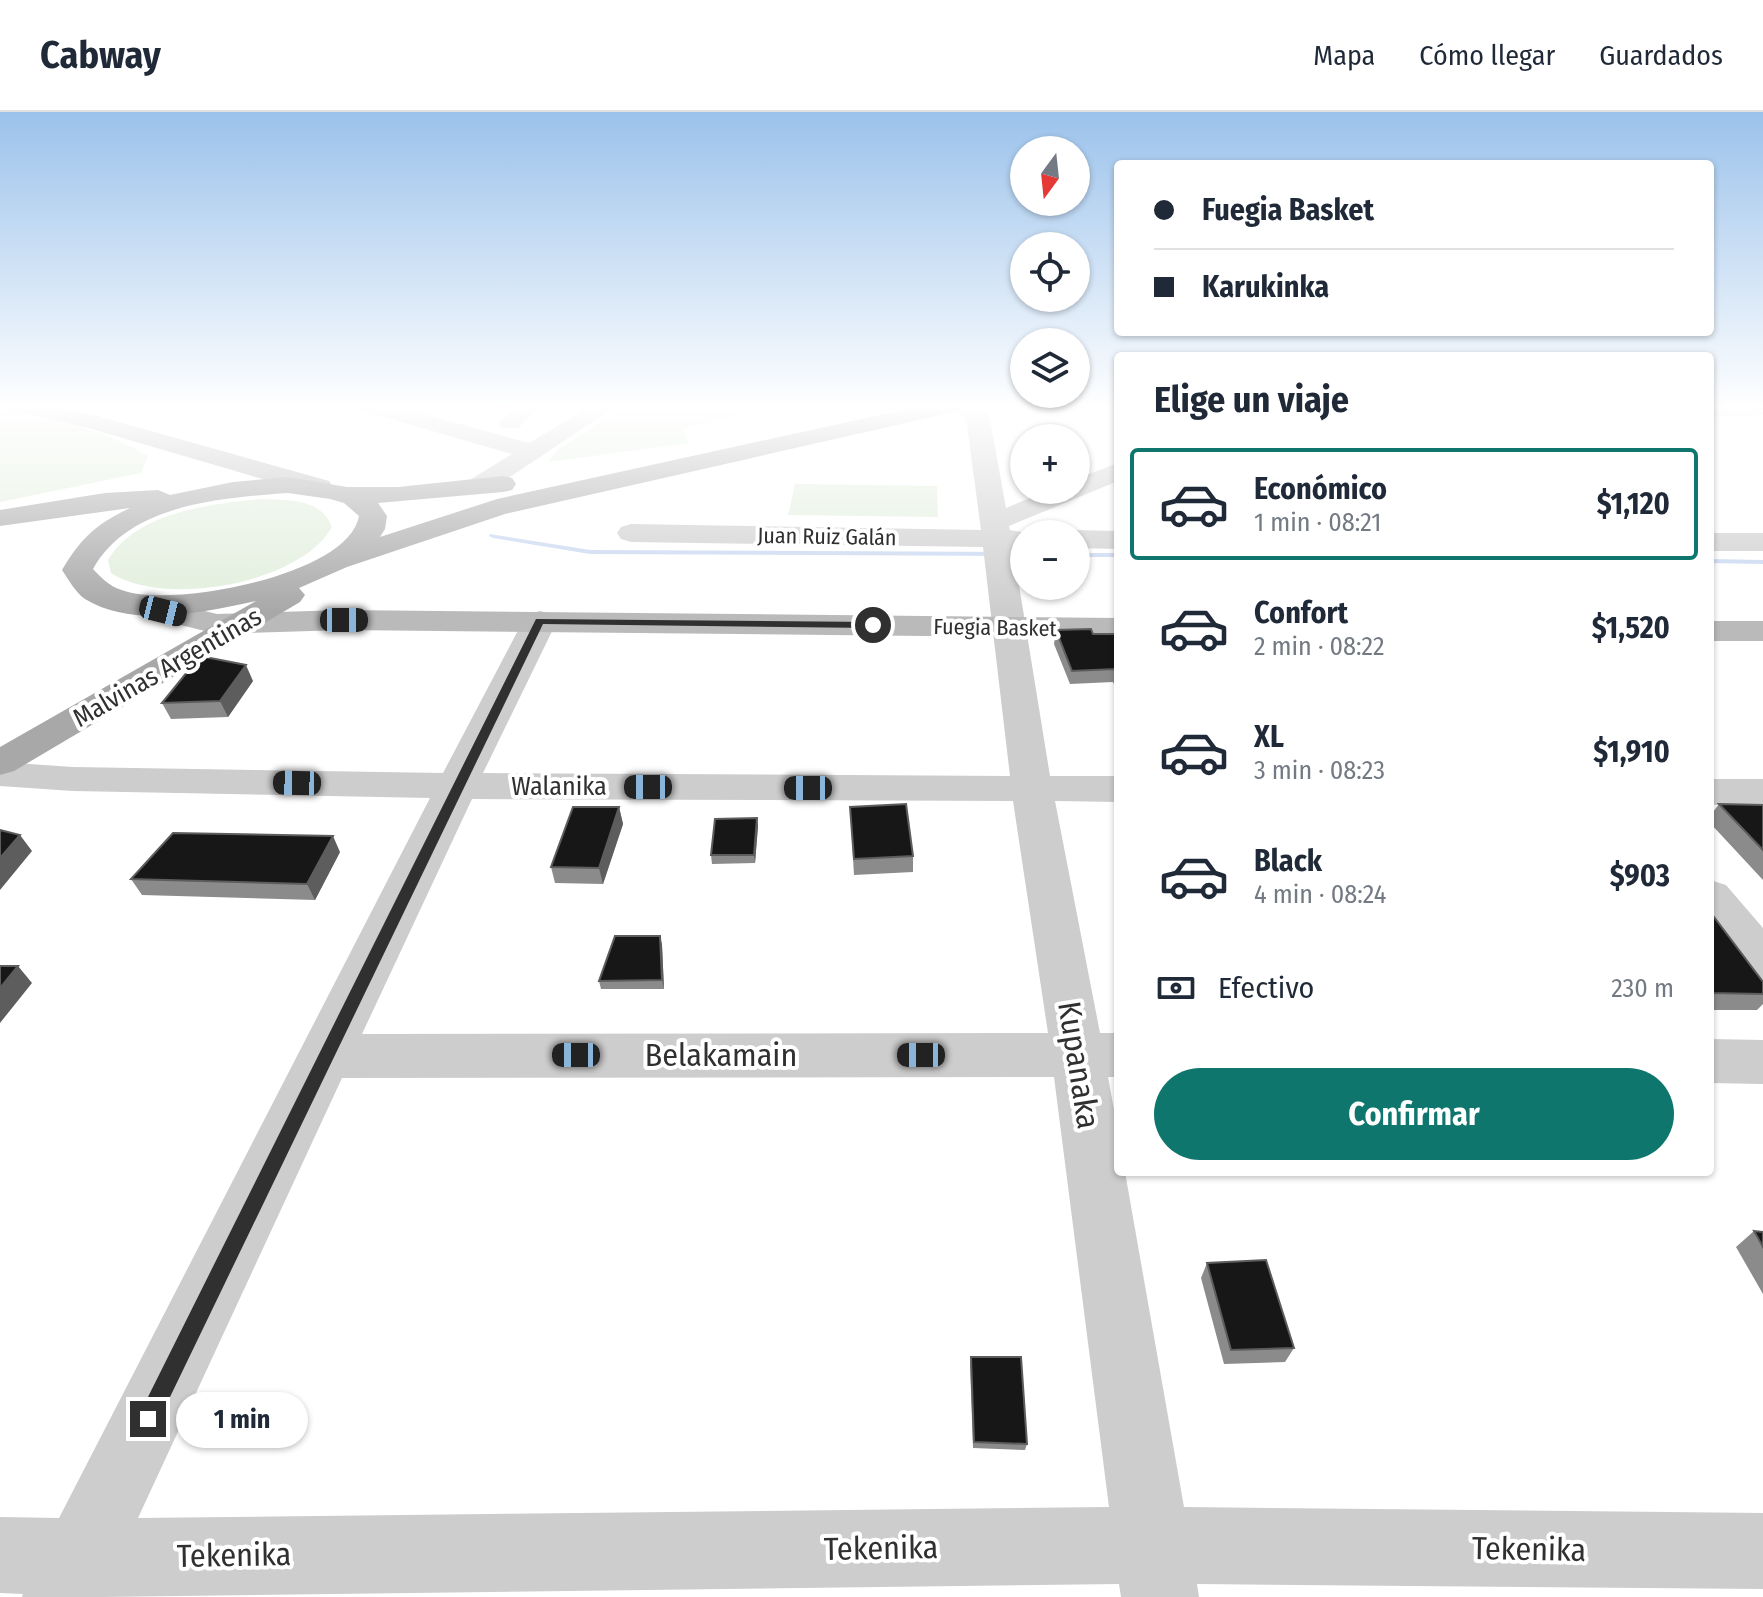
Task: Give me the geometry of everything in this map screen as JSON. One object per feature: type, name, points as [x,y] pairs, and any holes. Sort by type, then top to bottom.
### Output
[{"type":"main road","points":[[203,495],[206,474]]},
{"type":"main road","points":[[275,474],[350,494],[398,495],[578,474]]},
{"type":"main road","name":"Malvinas Argentinas","points":[[0,763],[257,616],[334,563],[497,507],[635,474]]},
{"type":"main road","points":[[0,518],[105,501],[203,495],[252,487],[320,487]]},
{"type":"main road","points":[[203,495],[125,521],[99,537],[82,554],[77,570],[82,584],[101,596],[131,603],[169,605],[256,593],[334,563],[357,547],[372,524],[371,513],[363,502],[350,494]]},
{"type":"main road","name":"Fuegia Basket","points":[[131,603],[217,624],[257,616],[344,620],[1114,628]]},
{"type":"main road","points":[[1714,631],[1763,631]]},
{"type":"street","points":[[477,487],[497,474]]},
{"type":"street","name":"Kupanaka","points":[[986,474],[1002,543],[1032,789],[1098,1055],[1156,1571]]},
{"type":"street","points":[[1090,483],[1110,474]]},
{"type":"street","points":[[1002,543],[1055,504]]},
{"type":"street","name":"Juan Ruiz Galán","points":[[631,533],[1002,543]]},
{"type":"street","points":[[1090,539],[1114,540]]},
{"type":"street","points":[[1714,542],[1763,542]]},
{"type":"street","points":[[71,1577],[540,621]]},
{"type":"street","name":"Walanika","points":[[0,774],[73,779],[457,786],[1114,789]]},
{"type":"street","points":[[1714,792],[1763,792]]},
{"type":"street","points":[[1714,901],[1763,962]]},
{"type":"street","name":"Belakamain","points":[[325,1056],[1098,1055]]},
{"type":"street","points":[[1714,1061],[1763,1062]]},
{"type":"street","name":"Tekenika","points":[[0,1555],[71,1577],[1156,1571],[1763,1551]]},
{"type":"green space","points":[[0,474],[135,474],[0,502]]},
{"type":"green space","points":[[795,484],[937,486],[938,517],[788,515]]},
{"type":"green space","points":[[261,499],[302,502],[320,511],[332,527],[315,547],[291,563],[262,576],[229,584],[196,589],[163,589],[134,583],[111,573],[108,560],[121,544],[155,521],[197,508]]},
{"type":"building","points":[[1091,629],[1093,634],[1114,634],[1114,669],[1072,671],[1056,630]]},
{"type":"building","points":[[200,656],[246,665],[220,701],[162,703]]},
{"type":"building","points":[[906,804],[913,856],[854,859],[850,807]]},
{"type":"building","points":[[1719,804],[1763,805],[1763,850]]},
{"type":"building","points":[[573,807],[619,807],[599,868],[551,867]]},
{"type":"building","points":[[757,818],[754,855],[711,855],[715,819]]},
{"type":"building","points":[[0,830],[20,835],[0,858]]},
{"type":"building","points":[[173,833],[333,836],[307,884],[131,879]]},
{"type":"building","points":[[1714,917],[1763,982],[1763,994],[1714,993]]},
{"type":"building","points":[[615,936],[660,936],[662,980],[599,981]]},
{"type":"building","points":[[0,966],[18,966],[0,988]]},
{"type":"building","points":[[1754,1231],[1763,1232],[1763,1247]]},
{"type":"building","points":[[1266,1260],[1294,1348],[1231,1350],[1207,1263]]},
{"type":"building","points":[[971,1357],[1021,1357],[1027,1444],[974,1442]]},
{"type":"waterway","points":[[493,536],[590,552],[1010,554]]},
{"type":"waterway","points":[[1090,555],[1114,555]]},
{"type":"waterway","points":[[1714,561],[1763,562]]},
{"type":"route","points":[[148,1419],[540,621],[873,625]]}]
